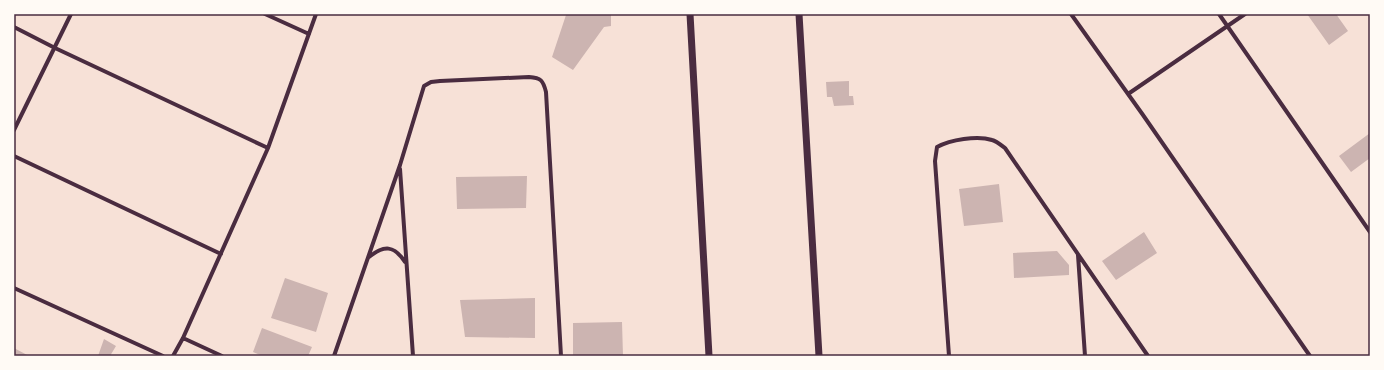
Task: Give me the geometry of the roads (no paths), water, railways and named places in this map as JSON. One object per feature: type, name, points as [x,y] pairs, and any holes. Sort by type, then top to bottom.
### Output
[{"type":"street","points":[[14,130],[71,14]]},
{"type":"street","points":[[265,14],[309,34]]},
{"type":"street","points":[[173,356],[183,338],[268,148],[316,14]]},
{"type":"street","points":[[690,14],[709,356]]},
{"type":"street","points":[[799,14],[819,356]]},
{"type":"street","points":[[1070,14],[1128,94],[1310,356]]},
{"type":"street","points":[[1219,14],[1370,232]]},
{"type":"street","points":[[1128,94],[1245,14]]},
{"type":"street","points":[[14,27],[54,48],[268,148]]},
{"type":"street","points":[[334,356],[400,165],[415,118],[420,94],[424,86],[431,82],[529,77],[537,78],[543,82],[547,98],[561,356]]},
{"type":"street","points":[[949,356],[936,161],[937,147],[946,142],[977,138],[993,140],[1005,148],[1148,356]]},
{"type":"street","points":[[14,156],[221,254]]},
{"type":"street","points":[[400,165],[412,356]]},
{"type":"street","points":[[368,257],[384,248],[391,248],[401,255],[406,262]]},
{"type":"street","points":[[1078,254],[1085,356]]},
{"type":"street","points":[[14,288],[164,356]]},
{"type":"street","points":[[183,338],[222,356]]}]
